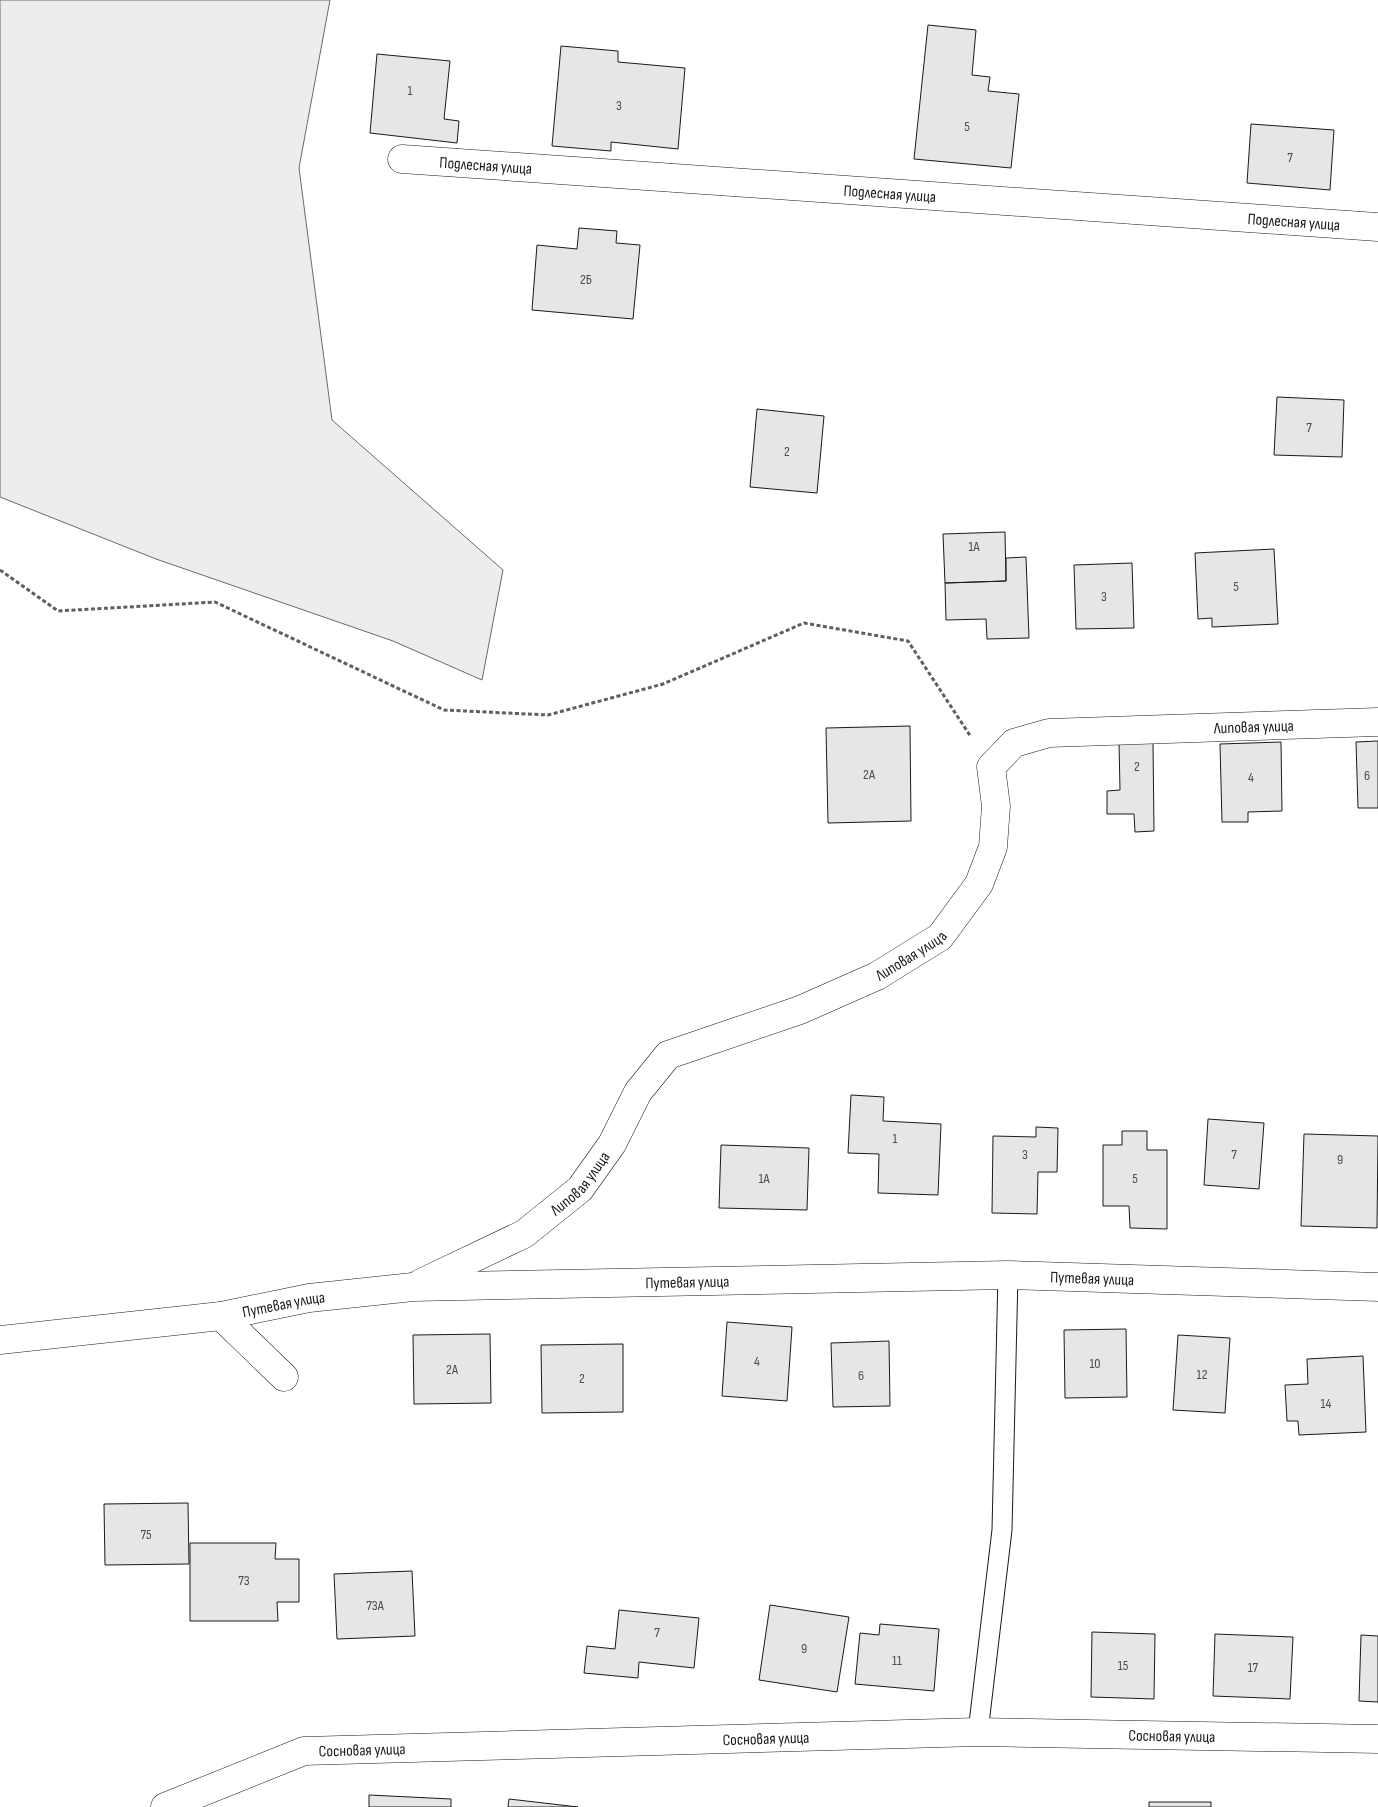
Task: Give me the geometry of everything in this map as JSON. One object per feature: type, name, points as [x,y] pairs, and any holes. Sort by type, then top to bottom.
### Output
[{"type":"street","name":"Подлесная улица","points":[[402,159],[1378,227]]},
{"type":"street","name":"Липовая улица","points":[[413,1287],[524,1234],[580,1189],[612,1144],[638,1092],[668,1055],[800,1010],[877,976],[940,937],[979,884],[993,847],[996,806],[991,767],[1014,743],[1049,734],[1378,722]]},
{"type":"street","name":"Путевая улица","points":[[0,1340],[221,1316],[309,1298],[413,1287],[1008,1275],[1378,1287]]},
{"type":"street","points":[[221,1316],[284,1376]]},
{"type":"street","name":"Сосновая улица","points":[[165,1807],[304,1751],[978,1732],[1378,1739]]},
{"type":"lane","points":[[978,1732],[1002,1530],[1008,1275]]},
{"type":"path","points":[[0,570],[58,611],[215,602],[444,710],[548,715],[663,684],[804,623],[908,641],[991,767]]},
{"type":"shaded area","points":[[0,0],[330,0],[299,168],[332,420],[503,570],[482,680],[393,641],[156,559],[0,497]]},
{"type":"building","points":[[928,25],[976,30],[972,75],[990,77],[988,91],[1019,94],[1011,168],[914,159]]},
{"type":"building","points":[[561,46],[618,51],[618,62],[685,68],[678,149],[611,142],[611,151],[552,146]]},
{"type":"building","points":[[377,54],[450,61],[444,119],[459,121],[457,143],[370,133]]},
{"type":"building","points":[[1251,124],[1334,130],[1330,190],[1247,183]]},
{"type":"building","points":[[579,228],[617,231],[616,243],[640,245],[633,319],[532,310],[537,245],[577,249]]},
{"type":"building","points":[[1277,397],[1344,400],[1342,457],[1274,455]]},
{"type":"building","points":[[757,409],[824,416],[817,493],[750,487]]},
{"type":"building","points":[[1005,532],[1006,581],[945,583],[943,534]]},
{"type":"building","points":[[1274,549],[1278,624],[1212,627],[1212,618],[1198,619],[1195,553]]},
{"type":"building","points":[[1026,557],[1029,638],[987,639],[986,619],[946,620],[945,583],[1006,581],[1006,558]]},
{"type":"building","points":[[1132,563],[1134,628],[1076,629],[1074,565]]},
{"type":"building","points":[[910,726],[911,821],[828,823],[826,728]]},
{"type":"building","points":[[1378,741],[1378,808],[1358,808],[1356,742]]},
{"type":"building","points":[[1119,742],[1153,742],[1154,831],[1135,832],[1134,814],[1107,814],[1107,791],[1120,790]]},
{"type":"building","points":[[1281,742],[1282,811],[1248,812],[1248,822],[1222,822],[1220,744]]},
{"type":"building","points":[[851,1095],[884,1097],[883,1121],[941,1124],[938,1195],[878,1193],[879,1154],[848,1153]]},
{"type":"building","points":[[1208,1119],[1264,1123],[1259,1189],[1204,1185]]},
{"type":"building","points":[[1036,1127],[1058,1128],[1057,1172],[1038,1172],[1037,1214],[992,1213],[993,1136],[1036,1137]]},
{"type":"building","points":[[1122,1131],[1147,1131],[1147,1150],[1167,1150],[1167,1229],[1130,1228],[1129,1206],[1103,1206],[1103,1145],[1122,1145]]},
{"type":"building","points":[[1304,1134],[1378,1136],[1377,1228],[1301,1226]]},
{"type":"building","points":[[721,1145],[809,1148],[807,1210],[719,1208]]},
{"type":"building","points":[[727,1322],[792,1327],[787,1401],[722,1396]]},
{"type":"building","points":[[1126,1329],[1127,1397],[1065,1398],[1064,1330]]},
{"type":"building","points":[[490,1334],[491,1403],[414,1404],[413,1335]]},
{"type":"building","points":[[1178,1335],[1230,1338],[1225,1413],[1173,1410]]},
{"type":"building","points":[[889,1341],[890,1406],[833,1407],[831,1343]]},
{"type":"building","points":[[623,1344],[623,1412],[542,1413],[541,1345]]},
{"type":"building","points":[[1363,1356],[1366,1432],[1299,1435],[1298,1421],[1287,1421],[1285,1385],[1308,1384],[1307,1359]]},
{"type":"building","points":[[188,1503],[189,1564],[105,1565],[104,1504]]},
{"type":"building","points":[[190,1543],[276,1543],[275,1559],[299,1559],[299,1602],[277,1602],[278,1621],[190,1621]]},
{"type":"building","points":[[412,1571],[415,1636],[337,1639],[334,1574]]},
{"type":"building","points":[[770,1605],[849,1617],[837,1692],[759,1680]]},
{"type":"building","points":[[619,1610],[699,1618],[694,1668],[639,1662],[638,1678],[584,1673],[587,1646],[615,1649]]},
{"type":"building","points":[[880,1624],[939,1629],[934,1691],[855,1684],[860,1633],[879,1635]]},
{"type":"building","points":[[1092,1632],[1155,1634],[1154,1699],[1091,1697]]},
{"type":"building","points":[[1215,1634],[1293,1637],[1290,1699],[1213,1696]]},
{"type":"building","points":[[1361,1635],[1378,1636],[1378,1702],[1359,1701]]},
{"type":"building","points":[[369,1795],[451,1799],[451,1807],[369,1807]]},
{"type":"building","points":[[509,1799],[578,1807],[508,1807]]},
{"type":"building","points":[[1149,1802],[1211,1802],[1211,1807],[1149,1807]]}]
